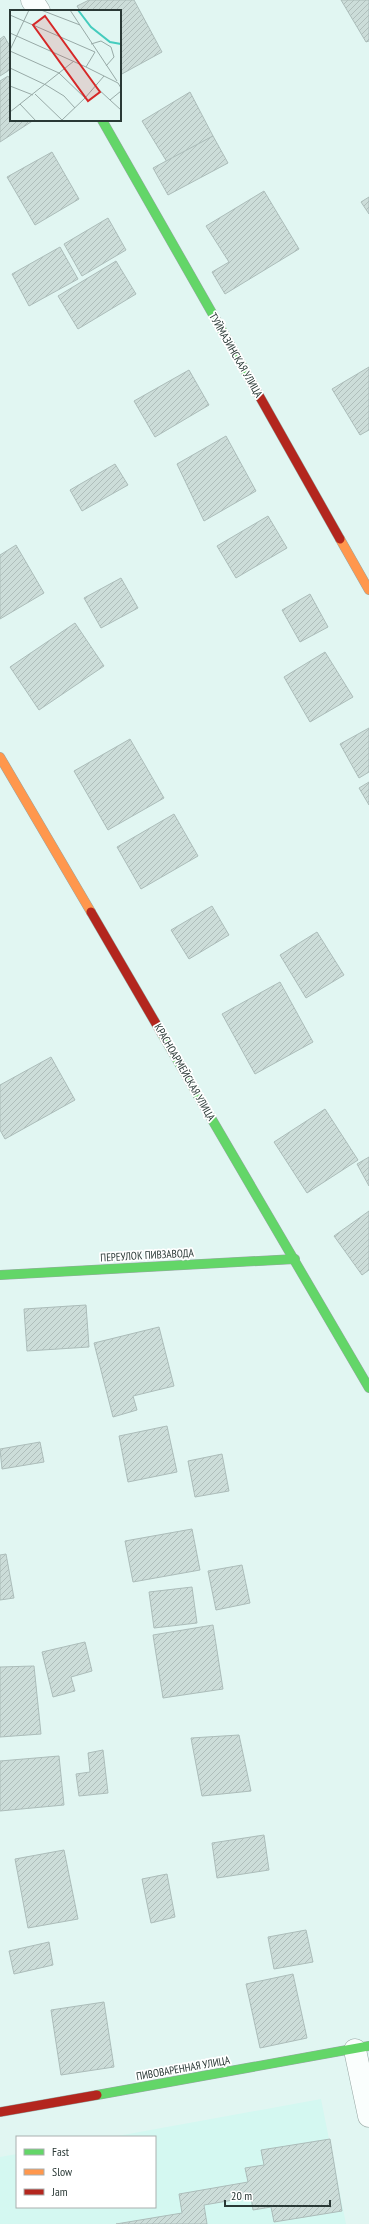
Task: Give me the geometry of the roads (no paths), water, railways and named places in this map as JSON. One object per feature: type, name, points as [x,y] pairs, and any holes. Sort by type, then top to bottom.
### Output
[{"type":"street","points":[[32,0],[38,10]]},
{"type":"street","name":"ТУЙМАЗИНСКАЯ УЛИЦА","points":[[103,121],[369,590]]},
{"type":"street","name":"КРАСНОАРМЕЙСКАЯ УЛИЦА","points":[[0,757],[295,1259],[369,1388]]},
{"type":"street","name":"ПЕРЕУЛОК ПИВЗАВОДА","points":[[0,1275],[295,1259]]},
{"type":"street","points":[[362,2048],[369,2116]]},
{"type":"street","name":"ПИВОВАРЕННАЯ УЛИЦА","points":[[0,2112],[362,2048]]}]
